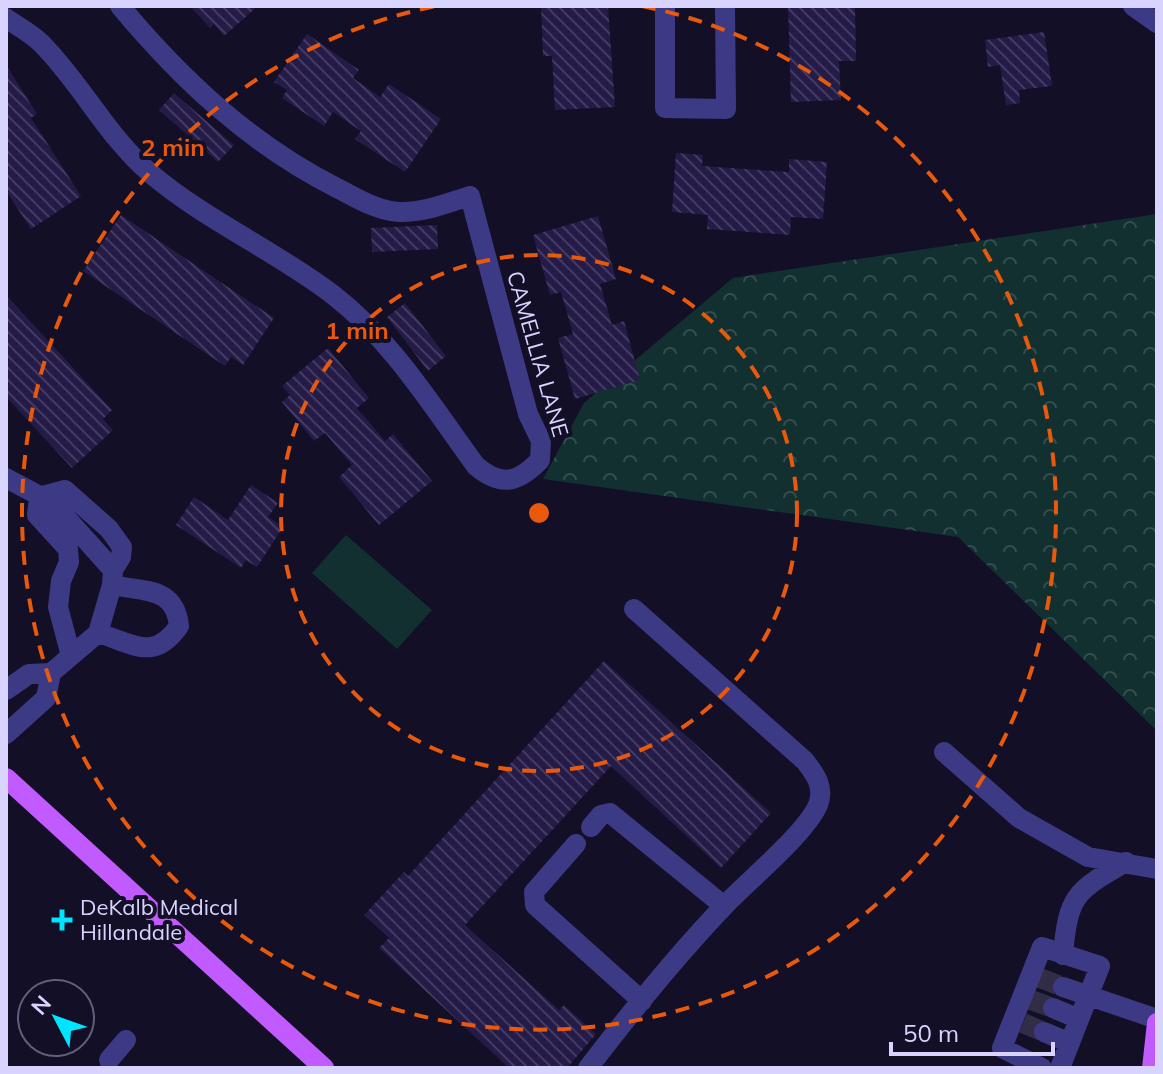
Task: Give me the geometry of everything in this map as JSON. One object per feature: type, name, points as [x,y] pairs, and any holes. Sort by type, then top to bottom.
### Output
[{"type":"main road","points":[[6,778],[324,1068]]},
{"type":"main road","points":[[1152,1068],[1157,1021]]},
{"type":"street","name":"CAMELLIA LANE","points":[[6,18],[39,41],[66,72],[111,136],[150,174],[332,294],[371,330],[396,356],[476,466],[491,479],[511,480],[529,472],[540,460],[541,441],[528,414],[470,196],[418,212],[397,212],[373,206],[325,182],[278,156],[188,84],[120,6]]},
{"type":"street","points":[[665,6],[665,108],[726,109],[725,6]]},
{"type":"street","points":[[1133,6],[1157,23]]},
{"type":"street","points":[[6,478],[53,503],[76,542],[112,577],[169,597],[177,607],[179,626],[167,644],[152,649],[98,633]]},
{"type":"street","points":[[6,690],[29,674],[51,673],[98,633],[112,577],[121,557],[122,547],[100,520],[65,490],[39,497]]},
{"type":"street","points":[[71,656],[58,607],[61,581],[76,542],[100,520]]},
{"type":"street","points":[[588,1068],[724,906],[811,815],[820,797],[817,777],[805,761],[634,609]]},
{"type":"street","points":[[6,734],[46,698],[51,673]]},
{"type":"street","points":[[944,752],[1019,818],[1088,857],[1157,869]]},
{"type":"street","points":[[591,827],[601,815],[610,813],[724,906]]},
{"type":"street","points":[[576,844],[534,892],[535,905],[642,1001]]},
{"type":"street","points":[[1063,955],[1067,911],[1090,882],[1126,862]]},
{"type":"street","points":[[1042,1068],[1002,1048],[1018,1021],[1035,977],[1042,947],[1100,966],[1060,1068]]},
{"type":"street","points":[[1063,987],[1157,1021]]},
{"type":"street","points":[[1053,1008],[1079,1019]]},
{"type":"street","points":[[1044,1032],[1070,1043]]},
{"type":"street","points":[[109,1060],[126,1040]]},
{"type":"green space","points":[[1157,214],[1157,731],[958,537],[543,479],[584,403],[733,278]]},
{"type":"green space","points":[[346,535],[432,610],[397,649],[312,573]]},
{"type":"building","points":[[190,6],[258,6],[224,36],[214,24],[210,28]]},
{"type":"building","points":[[541,6],[608,6],[615,107],[555,110],[552,56],[543,56]]},
{"type":"building","points":[[788,6],[855,6],[856,61],[839,61],[841,100],[791,102]]},
{"type":"building","points":[[1044,32],[1052,86],[1019,90],[1020,103],[1006,105],[1000,65],[988,67],[985,40]]},
{"type":"building","points":[[307,34],[359,70],[353,78],[380,97],[389,84],[441,119],[405,172],[355,139],[361,131],[333,112],[324,126],[282,98],[287,90],[274,82]]},
{"type":"building","points":[[6,65],[37,114],[31,118],[81,196],[31,229],[6,191]]},
{"type":"building","points":[[174,93],[234,145],[218,162],[159,110]]},
{"type":"building","points":[[676,153],[703,155],[702,166],[789,172],[789,159],[827,162],[823,219],[791,217],[790,235],[707,229],[708,215],[672,212]]},
{"type":"building","points":[[121,215],[274,318],[243,365],[231,357],[225,366],[83,271]]},
{"type":"building","points":[[598,216],[616,279],[600,284],[612,325],[624,321],[640,380],[575,399],[558,338],[573,334],[561,292],[550,295],[533,235]]},
{"type":"building","points":[[437,225],[438,249],[372,252],[371,228]]},
{"type":"building","points":[[6,295],[112,410],[103,419],[113,430],[72,468],[6,397]]},
{"type":"building","points":[[405,303],[446,356],[428,371],[387,317]]},
{"type":"building","points":[[328,348],[369,398],[357,408],[385,441],[393,434],[432,481],[379,525],[339,477],[352,465],[325,433],[314,441],[282,402],[290,395],[282,386]]},
{"type":"building","points":[[251,485],[278,503],[268,517],[283,527],[257,567],[246,560],[241,568],[176,525],[194,497],[228,520]]},
{"type":"building","points":[[604,661],[771,813],[721,868],[611,766],[465,925],[559,1010],[564,1005],[596,1034],[567,1068],[509,1068],[379,948],[389,938],[364,915],[404,872],[408,876]]},
{"type":"tunnel","points":[[1040,978],[1063,987]]},
{"type":"tunnel","points":[[1031,1000],[1053,1008]]},
{"type":"tunnel","points":[[1023,1023],[1044,1032]]},
{"type":"place","name":"DeKalb Medical Hillandale","points":[[62,920]]}]
